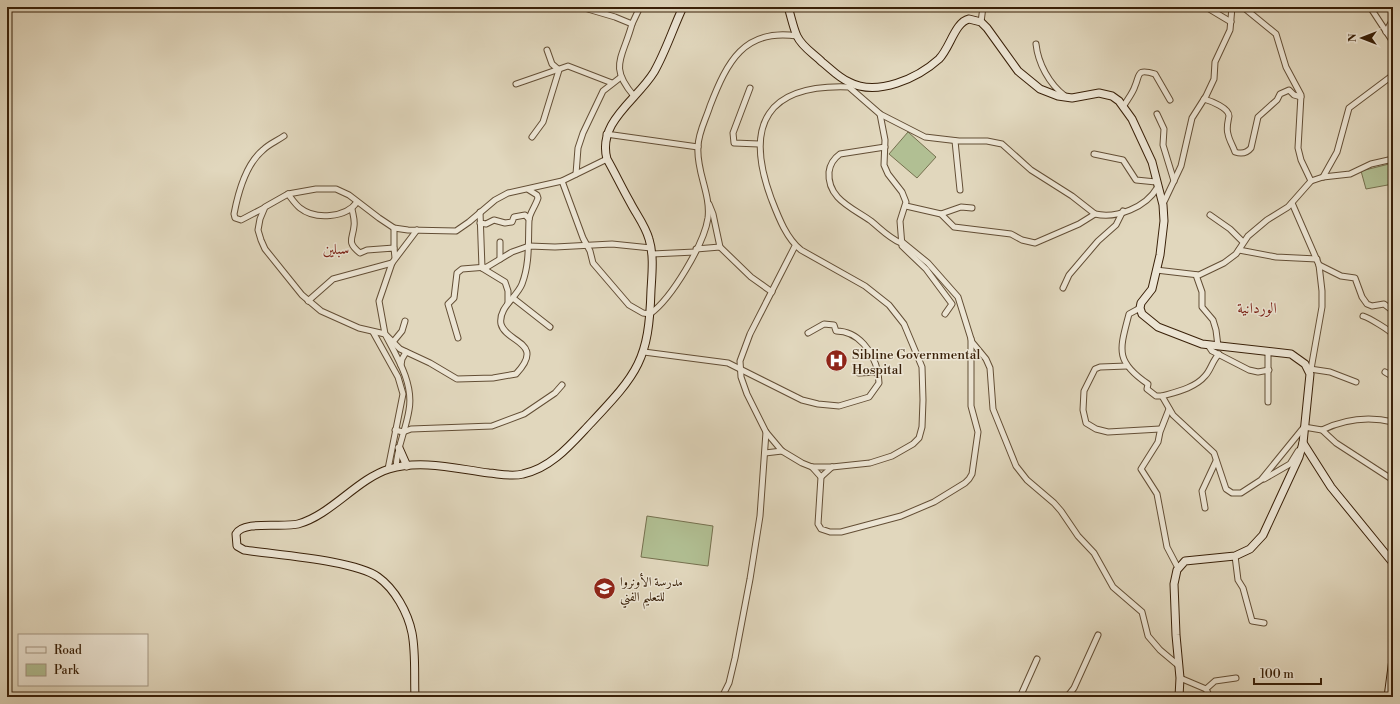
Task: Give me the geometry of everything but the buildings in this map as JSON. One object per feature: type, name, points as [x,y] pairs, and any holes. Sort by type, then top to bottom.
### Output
[{"type":"street","points":[[581,7],[620,18],[632,24]]},
{"type":"street","points":[[634,96],[620,77],[619,64],[632,24],[640,7]]},
{"type":"street","points":[[415,697],[413,640],[408,621],[393,593],[378,576],[350,565],[244,550],[235,543],[236,534],[241,528],[248,526],[282,526],[301,523],[388,469],[396,467],[445,467],[514,475],[538,470],[550,463],[574,441],[634,374],[644,352],[650,314],[651,251],[645,229],[607,159],[604,149],[606,134],[613,122],[654,72],[683,7]]},
{"type":"street","points":[[788,7],[797,36],[806,48],[880,114],[925,137],[956,141],[987,141],[1002,144],[1031,170],[1079,200],[1095,214],[1104,215],[1144,204],[1157,185]]},
{"type":"street","points":[[981,22],[983,7]]},
{"type":"street","points":[[1206,7],[1231,22]]},
{"type":"street","points":[[1163,205],[1183,161],[1192,118],[1214,79],[1215,62],[1227,37],[1231,22],[1232,7]]},
{"type":"street","points":[[1243,7],[1276,34],[1286,67],[1301,97],[1298,148],[1301,160],[1311,181]]},
{"type":"street","points":[[1370,7],[1393,42]]},
{"type":"street","points":[[812,467],[832,467],[880,460],[902,451],[916,442],[922,427],[922,367],[904,324],[893,308],[865,286],[796,246],[778,216],[760,160],[759,144],[766,118],[771,110],[789,96],[814,90],[849,85],[864,87],[893,84],[912,77],[939,58],[948,48],[957,28],[962,22],[969,19],[981,22],[987,28],[1010,62],[1025,78],[1045,92],[1065,97],[1085,97],[1103,93],[1116,98],[1132,119],[1144,142],[1152,162],[1163,205],[1163,238],[1152,289],[1144,298],[1140,308],[1129,314],[1122,352],[1127,366],[1148,384],[1147,389],[1156,396],[1162,396],[1193,386],[1204,377],[1218,354]]},
{"type":"street","points":[[1386,32],[1393,19]]},
{"type":"street","points":[[772,292],[751,277],[720,247],[713,214],[708,203],[699,168],[698,147],[700,135],[712,101],[731,62],[752,43],[766,35],[782,34],[797,36]]},
{"type":"street","points":[[1036,44],[1039,58],[1046,74],[1059,92],[1065,97]]},
{"type":"street","points":[[547,50],[552,64],[559,70]]},
{"type":"street","points":[[516,84],[559,70],[564,66],[572,66],[612,83]]},
{"type":"street","points":[[532,136],[543,122],[559,70]]},
{"type":"street","points":[[1123,106],[1136,86],[1136,78],[1139,73],[1144,72],[1155,74],[1170,100]]},
{"type":"street","points":[[1323,177],[1337,152],[1349,108],[1393,75]]},
{"type":"street","points":[[576,174],[578,148],[581,137],[603,91],[620,77]]},
{"type":"street","points":[[750,88],[733,138],[734,143],[738,145],[759,144]]},
{"type":"street","points":[[1204,99],[1215,102],[1227,111],[1229,115],[1226,127],[1228,135],[1236,152],[1239,153],[1249,151],[1258,117],[1277,100],[1280,94],[1289,90],[1294,95],[1301,97]]},
{"type":"street","points":[[880,114],[885,147],[883,156],[884,165],[888,174],[902,192],[906,206],[901,216],[901,242],[904,250],[930,274],[952,304],[945,314]]},
{"type":"street","points":[[1157,114],[1164,129],[1163,145],[1174,181]]},
{"type":"street","points":[[606,134],[698,147]]},
{"type":"street","points":[[284,136],[263,150],[254,161],[243,182],[234,214],[236,218],[241,220],[288,194],[316,189],[336,189],[349,195],[394,228],[456,231],[495,200],[508,194],[562,181],[607,159]]},
{"type":"street","points":[[956,141],[960,190]]},
{"type":"street","points":[[832,467],[821,478],[818,524],[821,529],[830,532],[841,532],[901,516],[934,502],[966,484],[972,474],[978,432],[971,406],[971,338],[961,304],[955,293],[928,263],[901,242],[892,238],[839,199],[833,191],[830,179],[830,165],[835,158],[840,154],[885,147]]},
{"type":"street","points":[[1094,154],[1123,160],[1136,180],[1157,185]]},
{"type":"street","points":[[1156,270],[1196,275],[1205,273],[1229,260],[1239,250],[1243,242],[1267,220],[1292,203],[1311,181],[1323,177],[1350,174],[1371,164],[1393,159]]},
{"type":"street","points":[[562,181],[593,263],[628,306],[640,312],[650,314]]},
{"type":"street","points":[[265,207],[258,230],[265,249],[294,287],[321,311],[359,328],[385,334],[406,352],[430,363],[457,379],[493,378],[516,374],[526,360],[526,353],[518,340],[507,332],[502,324],[501,318],[508,303],[521,286],[526,275],[529,246],[529,219],[538,198],[537,195],[528,190]]},
{"type":"street","points":[[288,194],[301,209],[312,214],[334,215],[352,209],[357,202]]},
{"type":"street","points":[[650,314],[667,296],[696,251],[706,224],[708,203]]},
{"type":"street","points":[[1179,697],[1180,678],[1174,584],[1178,568],[1185,561],[1235,556],[1250,550],[1262,535],[1299,457],[1303,443],[1310,369],[1322,307],[1322,291],[1319,265],[1292,203]]},
{"type":"street","points":[[906,206],[941,214],[954,227],[1011,234],[1022,240],[1035,243],[1079,224],[1095,214]]},
{"type":"street","points":[[941,214],[960,207],[972,208]]},
{"type":"street","points":[[352,209],[354,224],[351,239],[355,249],[360,253],[367,250],[394,248]]},
{"type":"street","points":[[1062,288],[1069,275],[1098,241],[1116,225],[1123,211]]},
{"type":"street","points":[[480,212],[482,268]]},
{"type":"street","points":[[480,223],[486,224],[494,220],[507,224],[512,222],[514,217],[522,215],[526,215],[529,219]]},
{"type":"street","points":[[1210,215],[1230,229],[1243,242]]},
{"type":"street","points":[[394,228],[394,260]]},
{"type":"street","points":[[396,467],[411,396],[405,375],[385,334],[379,301],[394,260],[417,230]]},
{"type":"street","points":[[500,242],[500,259]]},
{"type":"street","points":[[458,338],[448,304],[454,298],[457,272],[462,269],[482,268],[529,246],[612,244],[651,251],[696,251],[720,247]]},
{"type":"street","points":[[796,246],[750,334],[739,368],[747,394],[766,432],[782,451],[812,467],[821,478]]},
{"type":"street","points":[[1239,250],[1276,257],[1316,259]]},
{"type":"street","points":[[308,301],[333,279],[394,260]]},
{"type":"street","points":[[1319,265],[1341,276],[1355,278],[1367,304],[1372,306],[1384,304],[1393,310]]},
{"type":"street","points":[[482,268],[504,282],[508,291],[508,303]]},
{"type":"street","points":[[1196,275],[1202,292],[1202,307],[1213,320],[1218,346]]},
{"type":"street","points":[[513,298],[550,327]]},
{"type":"street","points":[[1140,308],[1142,314],[1158,327],[1208,345],[1268,350],[1291,354],[1302,360],[1310,369],[1330,372],[1356,382]]},
{"type":"street","points":[[1363,316],[1375,321],[1378,326],[1393,335]]},
{"type":"street","points":[[393,342],[402,331],[406,321]]},
{"type":"street","points":[[644,352],[722,362],[739,368],[755,378],[802,400],[839,406],[869,397],[879,383],[878,372],[870,351],[865,344],[850,334],[836,332],[834,325],[824,324],[808,333]]},
{"type":"street","points":[[373,332],[388,355],[398,377],[403,396],[402,409],[395,430],[388,469]]},
{"type":"street","points":[[971,338],[986,359],[990,368],[993,407],[1016,466],[1027,480],[1061,511],[1078,536],[1094,553],[1114,587],[1142,612],[1148,636],[1160,650],[1179,666]]},
{"type":"street","points":[[1208,345],[1212,352],[1254,371],[1269,370]]},
{"type":"street","points":[[1268,350],[1268,402]]},
{"type":"street","points":[[388,355],[394,351],[406,352]]},
{"type":"street","points":[[401,367],[401,361],[406,352]]},
{"type":"street","points":[[1127,366],[1100,367],[1095,369],[1084,391],[1083,410],[1086,423],[1096,429],[1108,432],[1160,429]]},
{"type":"street","points":[[859,373],[878,372]]},
{"type":"street","points":[[1386,372],[1390,375],[1393,374]]},
{"type":"street","points":[[398,377],[405,375]]},
{"type":"street","points":[[395,430],[403,432],[411,429],[492,426],[524,414],[555,393],[562,385]]},
{"type":"street","points":[[403,396],[411,396]]},
{"type":"street","points":[[1162,396],[1175,417],[1189,428],[1214,453],[1216,461],[1219,464],[1226,489],[1232,493],[1241,492],[1290,464],[1303,443]]},
{"type":"street","points":[[1169,409],[1160,429],[1158,442],[1141,470],[1157,494],[1165,540],[1178,568]]},
{"type":"street","points":[[1304,427],[1322,430],[1350,420],[1379,420],[1393,422]]},
{"type":"street","points":[[1261,480],[1304,427]]},
{"type":"street","points":[[1322,430],[1336,442],[1393,480]]},
{"type":"street","points":[[722,697],[735,658],[750,579],[760,516],[766,432]]},
{"type":"street","points":[[1303,443],[1331,487],[1393,563]]},
{"type":"street","points":[[399,448],[407,466]]},
{"type":"street","points":[[765,453],[782,451]]},
{"type":"street","points":[[390,457],[397,458]]},
{"type":"street","points":[[1205,508],[1202,491],[1216,461]]},
{"type":"street","points":[[1235,556],[1238,580],[1244,588],[1252,621],[1264,623]]},
{"type":"street","points":[[1067,697],[1074,688],[1098,635]]},
{"type":"street","points":[[1020,697],[1037,659]]},
{"type":"street","points":[[1388,697],[1393,659]]},
{"type":"street","points":[[1180,678],[1206,689],[1210,697]]},
{"type":"street","points":[[1206,689],[1215,681],[1236,678]]},
{"type":"green space","points":[[908,132],[936,157],[917,178],[889,154]]},
{"type":"green space","points":[[1393,163],[1393,184],[1366,189],[1361,171]]},
{"type":"green space","points":[[647,516],[713,526],[708,566],[641,557]]},
{"type":"place","name":"Sibline Governmental Hospital","points":[[837,361]]},
{"type":"place","name":"مدرسة الأونروا للتعليم الفني","points":[[604,588]]},
{"type":"district","name":"سبلين","points":[[336,249]]},
{"type":"district","name":"الوردانية","points":[[1257,308]]}]
